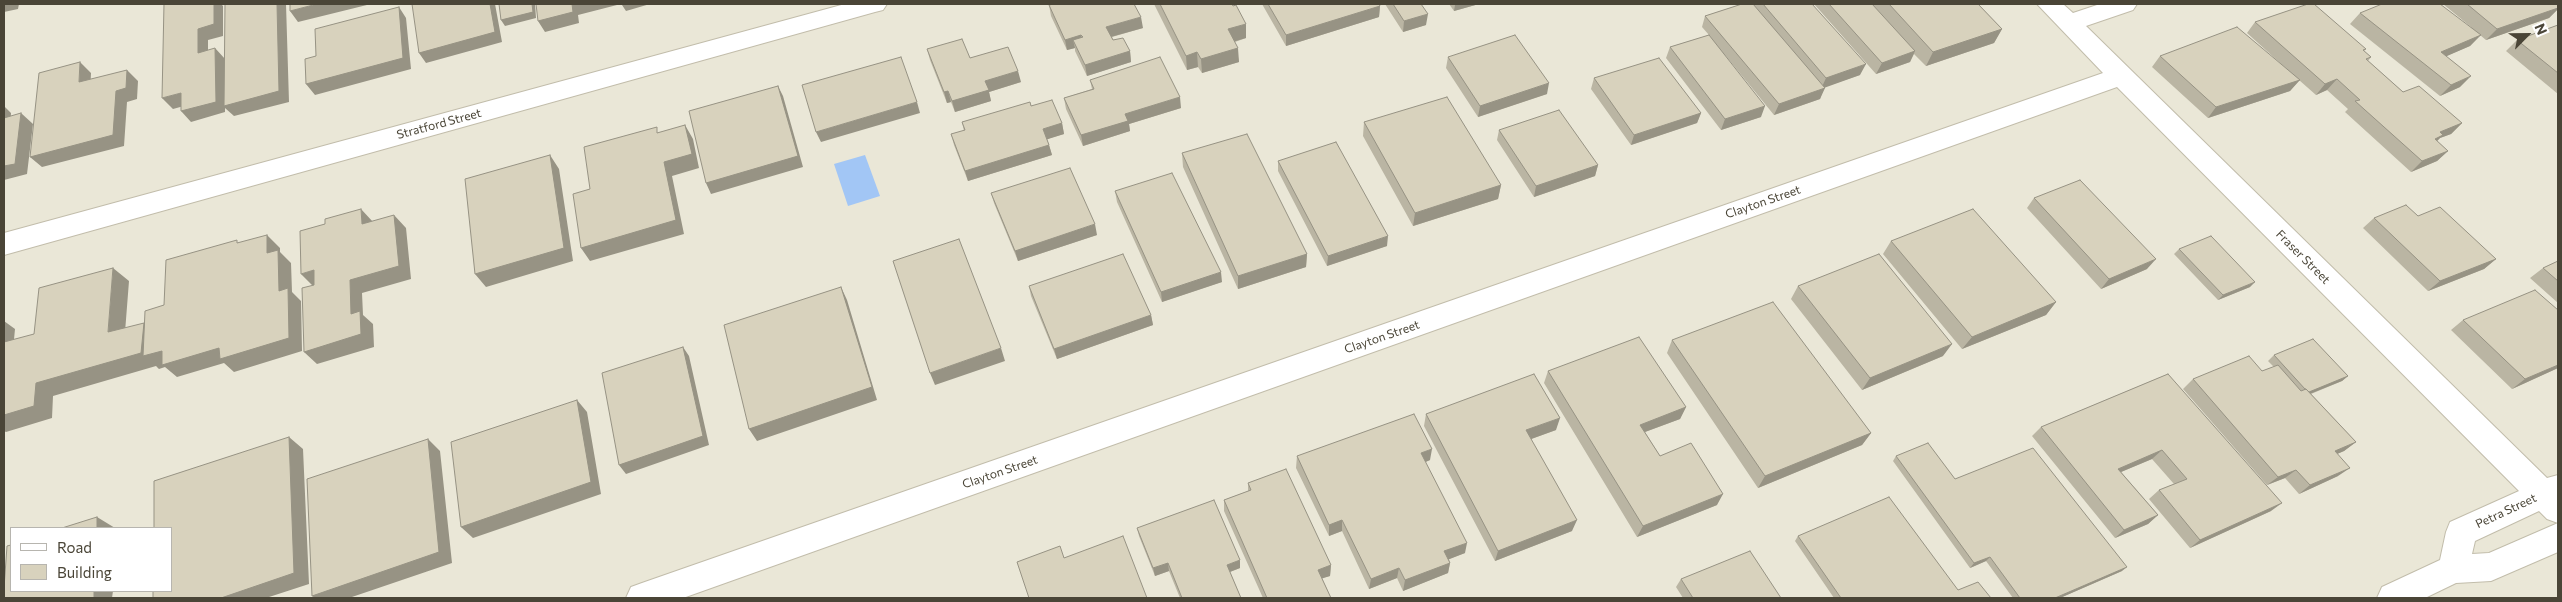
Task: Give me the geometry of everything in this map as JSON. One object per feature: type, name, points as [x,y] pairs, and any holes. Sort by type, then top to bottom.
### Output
[{"type":"street","name":"Stratford Street","points":[[4,244],[875,4]]},
{"type":"street","name":"Fraser Street","points":[[2049,4],[2553,497]]},
{"type":"street","points":[[2068,24],[2125,4]]},
{"type":"street","name":"Clayton Street","points":[[642,598],[2121,76]]},
{"type":"street","name":"Petra Street","points":[[2454,569],[2461,532],[2553,497]]},
{"type":"street","points":[[2393,598],[2454,569],[2491,566],[2558,537]]},
{"type":"shaded area","points":[[4,4],[2558,4],[2558,598],[4,598]]},
{"type":"water","points":[[865,155],[880,196],[848,206],[834,164]]},
{"type":"building","points":[[164,4],[214,4],[214,24],[198,29],[198,53],[215,48],[216,102],[181,111],[181,93],[162,98]]},
{"type":"building","points":[[225,4],[277,4],[279,91],[224,106]]},
{"type":"building","points":[[290,4],[317,4],[290,11]]},
{"type":"building","points":[[412,4],[490,4],[495,32],[419,53]]},
{"type":"building","points":[[499,4],[532,4],[533,12],[501,20]]},
{"type":"building","points":[[536,4],[572,4],[573,12],[538,21]]},
{"type":"building","points":[[1134,4],[1141,17],[1106,27],[1113,40],[1123,38],[1130,51],[1085,65],[1073,40],[1083,37],[1081,35],[1065,40],[1049,5]]},
{"type":"building","points":[[1160,4],[1236,5],[1246,24],[1228,29],[1238,48],[1201,59],[1197,52],[1186,56]]},
{"type":"building","points":[[1268,4],[1379,4],[1380,6],[1286,35]]},
{"type":"building","points":[[1393,4],[1421,4],[1428,14],[1404,21]]},
{"type":"building","points":[[1742,4],[1753,4],[1825,88],[1779,104],[1705,16]]},
{"type":"building","points":[[1763,4],[1812,4],[1866,64],[1826,78]]},
{"type":"building","points":[[1829,4],[1872,4],[1915,51],[1882,63]]},
{"type":"building","points":[[1889,4],[1978,4],[2002,29],[1933,52]]},
{"type":"building","points":[[2308,4],[2314,4],[2366,49],[2363,50],[2371,57],[2366,59],[2403,92],[2419,86],[2462,123],[2440,132],[2443,135],[2435,139],[2448,151],[2422,161],[2355,101],[2360,100],[2337,79],[2325,84],[2255,22]]},
{"type":"building","points":[[2382,4],[2440,4],[2481,35],[2441,52],[2471,76],[2451,85],[2360,13]]},
{"type":"building","points":[[2467,4],[2556,4],[2558,8],[2497,29]]},
{"type":"building","points":[[399,7],[403,58],[306,84],[305,59],[316,56],[315,29]]},
{"type":"building","points":[[2558,25],[2558,73],[2517,40]]},
{"type":"building","points":[[2237,27],[2300,80],[2216,107],[2160,56]]},
{"type":"building","points":[[1515,35],[1549,83],[1480,106],[1448,57]]},
{"type":"building","points":[[1709,35],[1765,106],[1725,119],[1670,47]]},
{"type":"building","points":[[962,39],[970,58],[1008,47],[1018,71],[985,81],[989,90],[952,101],[948,91],[944,92],[927,49]]},
{"type":"building","points":[[901,57],[917,102],[816,132],[802,85]]},
{"type":"building","points":[[1160,57],[1180,97],[1125,114],[1128,121],[1081,135],[1064,98],[1094,89],[1090,80]]},
{"type":"building","points":[[1659,58],[1701,113],[1634,135],[1594,78]]},
{"type":"building","points":[[80,62],[79,82],[127,70],[126,88],[116,91],[113,135],[30,157],[39,73]]},
{"type":"building","points":[[778,86],[798,156],[706,183],[689,111]]},
{"type":"building","points":[[1447,97],[1501,185],[1415,213],[1364,122]]},
{"type":"building","points":[[1052,100],[1062,123],[1043,129],[1049,145],[965,171],[951,134],[965,130],[962,122],[1030,102],[1031,106]]},
{"type":"building","points":[[1559,110],[1598,165],[1536,186],[1499,130]]},
{"type":"building","points":[[21,113],[15,164],[4,166],[4,118]]},
{"type":"building","points":[[685,125],[692,154],[664,162],[676,220],[581,248],[573,194],[590,189],[584,147],[657,127],[657,133]]},
{"type":"building","points":[[1247,134],[1307,254],[1238,276],[1182,153]]},
{"type":"building","points":[[1336,142],[1388,236],[1328,256],[1278,161]]},
{"type":"building","points":[[550,155],[564,248],[475,274],[465,179]]},
{"type":"building","points":[[1070,168],[1095,224],[1015,251],[991,193]]},
{"type":"building","points":[[1172,173],[1221,272],[1161,292],[1115,191]]},
{"type":"building","points":[[2080,180],[2156,259],[2109,279],[2034,198]]},
{"type":"building","points":[[2406,205],[2418,216],[2440,207],[2496,259],[2440,281],[2374,218]]},
{"type":"building","points":[[361,209],[362,224],[394,215],[399,266],[350,280],[351,314],[360,311],[361,334],[304,352],[302,288],[314,285],[314,270],[301,274],[300,231],[325,224],[325,219]]},
{"type":"building","points":[[1973,209],[2056,302],[1972,337],[1891,241]]},
{"type":"building","points":[[267,235],[267,253],[278,250],[279,291],[288,288],[289,338],[220,359],[219,348],[162,365],[162,351],[143,356],[145,311],[164,305],[166,260],[237,240],[237,243]]},
{"type":"building","points":[[2211,236],[2255,282],[2223,295],[2179,249]]},
{"type":"building","points":[[959,239],[1001,348],[930,373],[893,261]]},
{"type":"building","points":[[1123,254],[1151,315],[1054,349],[1029,286]]},
{"type":"building","points":[[1879,254],[1952,344],[1870,378],[1798,286]]},
{"type":"building","points":[[2558,261],[2558,281],[2543,268]]},
{"type":"building","points":[[113,268],[108,332],[144,323],[141,353],[36,383],[34,406],[4,415],[4,342],[34,334],[39,288]]},
{"type":"building","points":[[841,287],[872,387],[749,429],[724,325]]},
{"type":"building","points":[[2535,290],[2558,310],[2558,365],[2525,379],[2463,320]]},
{"type":"building","points":[[1773,302],[1871,433],[1765,476],[1672,340]]},
{"type":"building","points":[[1639,337],[1686,407],[1640,425],[1660,456],[1691,443],[1723,494],[1643,526],[1548,371]]},
{"type":"building","points":[[2313,339],[2348,376],[2309,392],[2274,355]]},
{"type":"building","points":[[683,347],[703,436],[619,465],[602,373]]},
{"type":"building","points":[[2249,356],[2262,371],[2278,365],[2301,391],[2306,389],[2356,442],[2335,451],[2350,468],[2310,485],[2296,470],[2278,477],[2193,379]]},
{"type":"building","points":[[1534,374],[1560,418],[1526,430],[1577,520],[1498,551],[1426,414]]},
{"type":"building","points":[[2168,374],[2282,503],[2200,540],[2159,490],[2187,479],[2162,450],[2118,469],[2158,515],[2124,530],[2041,427]]},
{"type":"building","points":[[577,400],[591,482],[461,527],[451,442]]},
{"type":"building","points":[[1414,414],[1432,449],[1421,453],[1467,543],[1444,551],[1450,563],[1405,580],[1399,568],[1371,579],[1342,520],[1329,525],[1297,456]]},
{"type":"building","points":[[289,437],[294,573],[221,598],[153,598],[153,592],[172,592],[172,527],[154,527],[154,481]]},
{"type":"building","points":[[428,439],[439,552],[312,596],[307,479]]},
{"type":"building","points":[[1928,443],[1955,479],[2033,448],[2127,567],[2055,598],[2020,598],[1990,557],[1974,563],[1896,456]]},
{"type":"building","points":[[1286,469],[1331,565],[1318,570],[1331,598],[1267,598],[1224,500],[1251,490],[1248,483]]},
{"type":"building","points":[[1889,497],[1958,590],[1978,582],[1991,598],[1841,598],[1798,536]]},
{"type":"building","points":[[1214,500],[1240,560],[1227,565],[1241,598],[1182,598],[1168,563],[1153,568],[1137,528]]},
{"type":"building","points":[[97,517],[97,527],[65,527]]},
{"type":"building","points":[[1123,536],[1147,598],[1029,598],[1017,562],[1060,546],[1064,558]]},
{"type":"building","points":[[10,545],[10,592],[94,592],[94,598],[4,598],[7,546]]},
{"type":"building","points":[[1750,551],[1781,598],[1693,598],[1681,579]]}]
